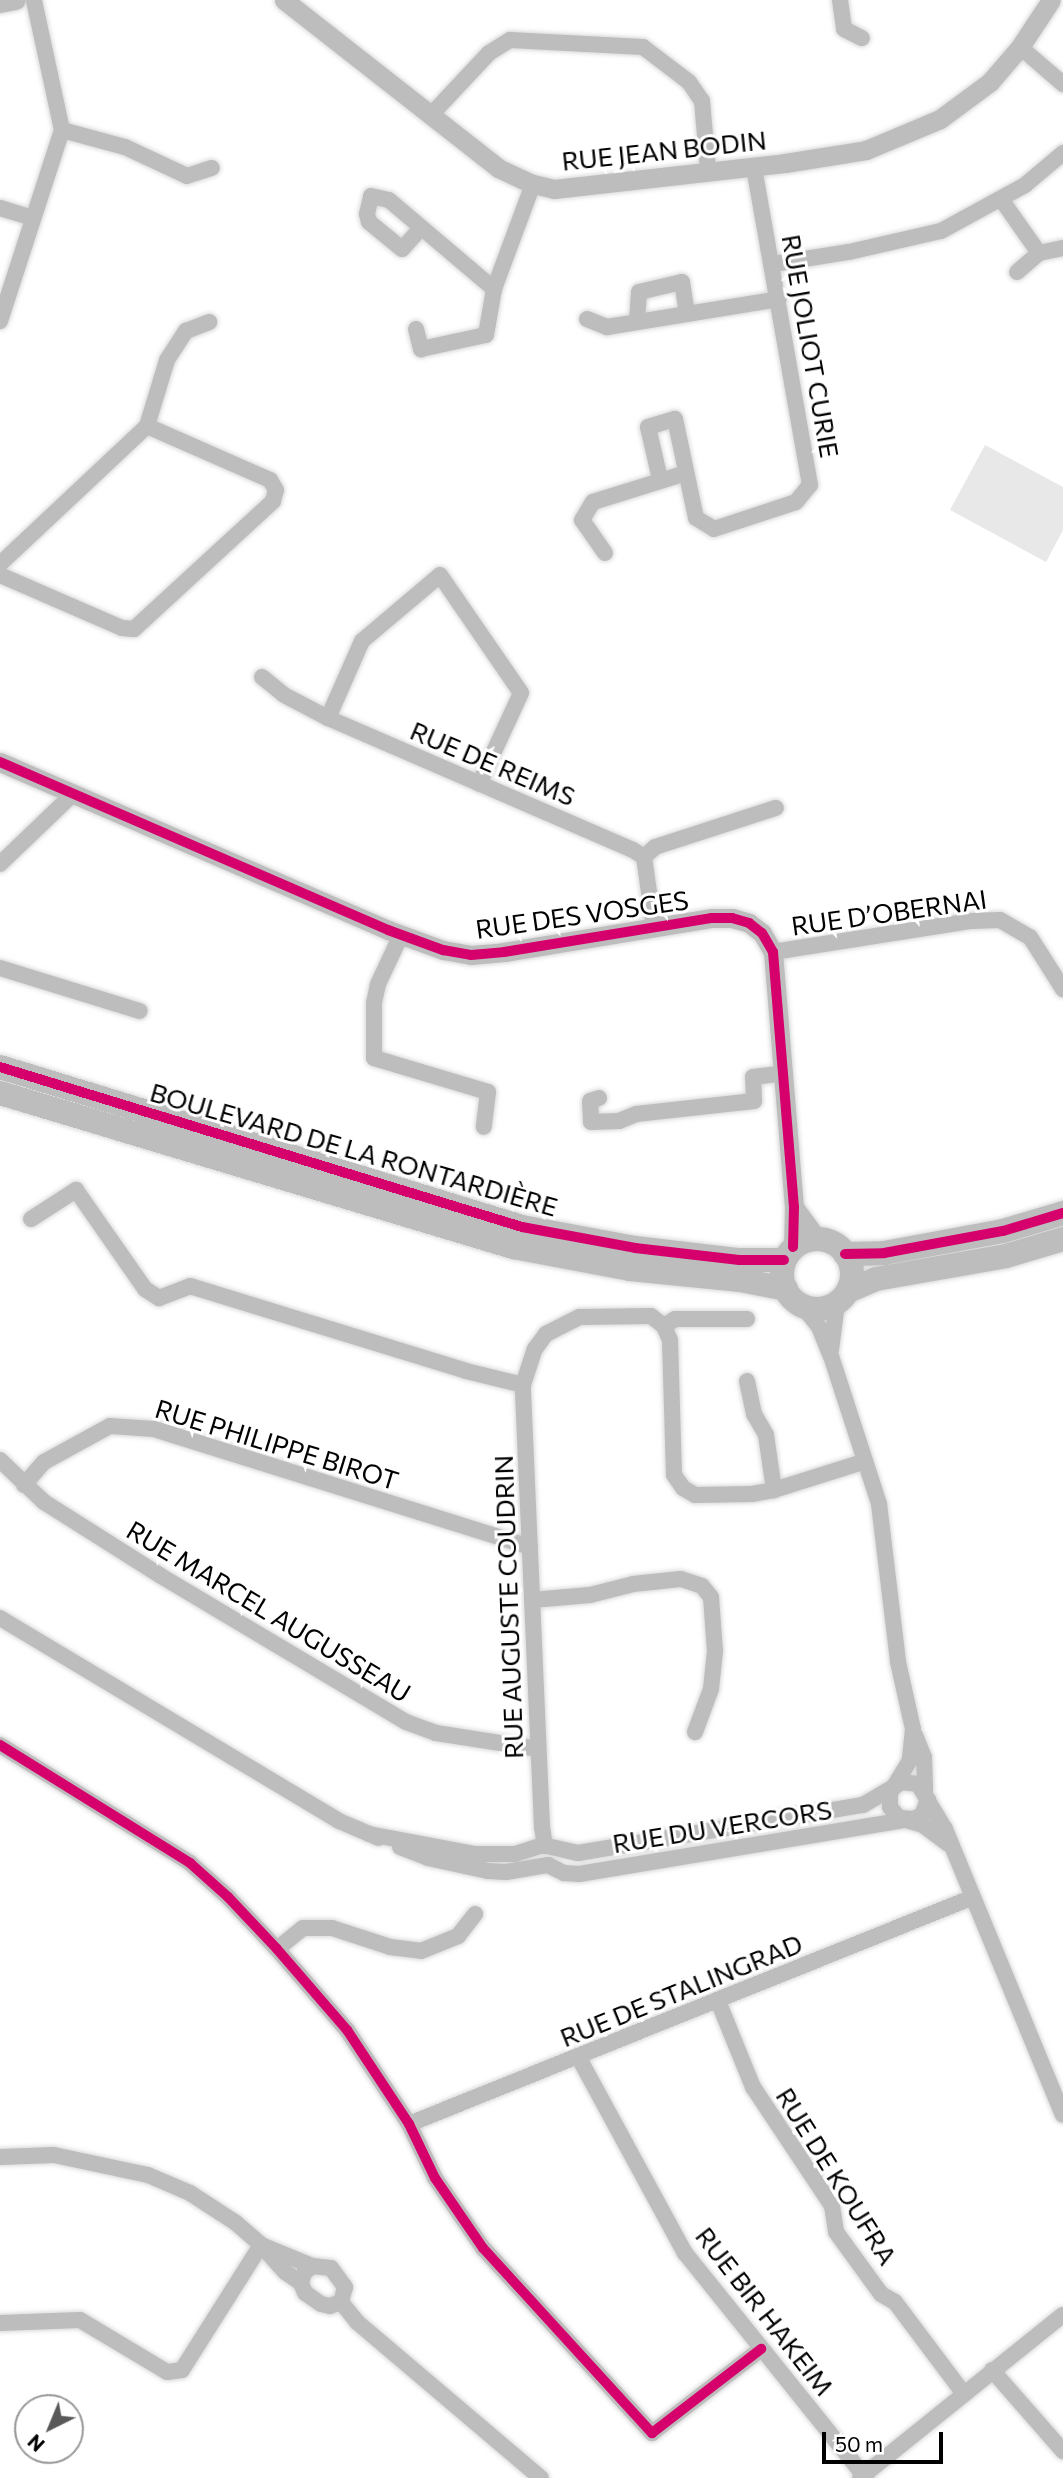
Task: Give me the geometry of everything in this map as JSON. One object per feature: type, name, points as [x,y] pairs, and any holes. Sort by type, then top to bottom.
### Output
[{"type":"main road","name":"BOULEVARD DE LA RONTARDIÈRE","points":[[0,1067],[522,1227],[635,1248],[739,1260],[788,1253]]},
{"type":"main road","name":"BOULEVARD DE LA RONTARDIÈRE","points":[[0,1093],[149,1140],[513,1247],[631,1269],[740,1280],[786,1289]]},
{"type":"main road","points":[[0,1107],[93,1133],[149,1140]]},
{"type":"main road","points":[[845,1254],[884,1253],[1003,1231],[1063,1213]]},
{"type":"main road","points":[[842,1297],[851,1268],[845,1254],[828,1241],[818,1240],[788,1253],[781,1269],[786,1289],[803,1307],[815,1309],[842,1297],[876,1279],[1006,1255],[1063,1239]]},
{"type":"street","points":[[0,4],[16,0]]},
{"type":"street","points":[[0,321],[62,130],[33,0]]},
{"type":"street","name":"RUE JEAN BODIN","points":[[284,0],[498,168],[533,184],[554,188],[754,166],[866,150],[929,123],[990,82],[1020,47],[1051,0]]},
{"type":"street","points":[[840,0],[844,29],[862,38]]},
{"type":"street","points":[[430,116],[489,53],[510,40],[643,47],[689,82],[702,102],[708,170]]},
{"type":"street","points":[[1020,47],[1063,84]]},
{"type":"street","points":[[62,130],[125,147],[187,176],[212,168]]},
{"type":"street","points":[[773,264],[849,252],[941,230],[1025,184],[1063,153]]},
{"type":"street","name":"RUE JOLIOT CURIE","points":[[660,479],[648,427],[675,419],[696,518],[714,529],[796,502],[810,485],[754,166]]},
{"type":"street","points":[[416,329],[421,349],[486,335],[494,289],[533,184]]},
{"type":"street","points":[[1000,199],[1039,253]]},
{"type":"street","points":[[0,208],[33,218]]},
{"type":"street","points":[[421,228],[494,289]]},
{"type":"street","points":[[1017,272],[1039,253],[1063,248]]},
{"type":"street","points":[[637,321],[639,292],[682,282],[687,314]]},
{"type":"street","points":[[587,319],[607,327],[779,299]]},
{"type":"street","points":[[0,564],[147,426],[167,360],[186,331],[209,322]]},
{"type":"street","points":[[0,575],[121,628],[134,629],[144,623],[274,501],[276,490],[270,480],[147,426]]},
{"type":"street","points":[[605,553],[582,520],[593,502],[686,472]]},
{"type":"street","points":[[328,718],[362,641],[440,575],[520,693],[479,784]]},
{"type":"street","name":"RUE DE REIMS","points":[[262,677],[284,695],[328,718],[644,857]]},
{"type":"street","name":"RUE DES VOSGES","points":[[0,762],[401,935],[443,950],[471,955],[712,918],[732,918],[749,923],[762,933],[773,952]]},
{"type":"street","points":[[0,864],[72,795]]},
{"type":"street","points":[[654,927],[644,857],[655,847],[776,808]]},
{"type":"street","name":"RUE D’OBERNAI","points":[[773,952],[972,921],[1000,920],[1030,937],[1063,989]]},
{"type":"street","points":[[401,935],[376,993],[374,1058],[488,1092],[484,1127]]},
{"type":"street","points":[[773,952],[794,1207],[788,1253]]},
{"type":"street","points":[[0,968],[140,1012]]},
{"type":"street","points":[[599,1098],[590,1101],[592,1122],[619,1121],[636,1114],[754,1101],[753,1077],[785,1073]]},
{"type":"street","points":[[31,1219],[76,1190],[145,1289],[159,1298],[190,1286],[466,1371],[523,1385],[535,1349],[546,1334],[564,1322],[580,1317],[651,1316],[664,1326],[670,1340],[674,1475],[683,1488],[695,1495],[752,1494],[774,1490],[863,1462]]},
{"type":"street","points":[[794,1207],[818,1240]]},
{"type":"street","points":[[831,1356],[842,1297]]},
{"type":"street","points":[[803,1307],[819,1328],[831,1356],[863,1462],[879,1504],[898,1662],[913,1730],[923,1757],[926,1794],[922,1815],[906,1820]]},
{"type":"street","points":[[664,1326],[675,1319],[747,1319]]},
{"type":"street","points":[[747,1381],[754,1414],[766,1435],[774,1490]]},
{"type":"street","name":"RUE AUGUSTE COUDRIN","points":[[523,1385],[541,1847],[553,1857],[544,1866]]},
{"type":"street","name":"RUE PHILIPPE BIROT","points":[[24,1485],[44,1462],[110,1426],[154,1429],[530,1547]]},
{"type":"street","name":"RUE MARCEL AUGUSSEAU","points":[[0,1460],[44,1502],[162,1576],[407,1722],[436,1733],[538,1749]]},
{"type":"street","points":[[532,1600],[590,1595],[633,1584],[681,1580],[702,1586],[711,1597],[715,1651],[711,1689],[695,1732]]},
{"type":"street","name":"RUE DU VERCORS","points":[[0,1608],[85,1668]]},
{"type":"street","name":"RUE DU VERCORS","points":[[0,1618],[339,1821],[428,1858],[462,1866],[506,1872],[544,1866],[564,1873],[579,1874],[906,1820]]},
{"type":"street","points":[[913,1730],[910,1760],[894,1787],[889,1800],[890,1807],[893,1813],[923,1825],[950,1846]]},
{"type":"street","points":[[0,1745],[190,1863],[228,1896],[347,2030],[409,2124],[435,2178],[483,2248],[652,2433],[761,2349]]},
{"type":"street","points":[[894,1787],[910,1781],[926,1794],[945,1829],[971,1898],[1063,2115]]},
{"type":"street","name":"RUE DU VERCORS","points":[[369,1834],[475,1854],[515,1854],[541,1847],[567,1852],[597,1851],[863,1805],[894,1787]]},
{"type":"street","name":"RUE DE STALINGRAD","points":[[409,2124],[579,2058],[971,1898]]},
{"type":"street","points":[[277,1949],[303,1928],[332,1927],[390,1947],[421,1951],[457,1936],[475,1914]]},
{"type":"street","name":"RUE DE KOUFRA","points":[[718,2001],[753,2087],[832,2206],[836,2232],[881,2294],[895,2302],[964,2393]]},
{"type":"street","name":"RUE BIR HAKEIM","points":[[579,2058],[685,2253],[863,2477]]},
{"type":"street","points":[[0,2157],[54,2155],[148,2175],[190,2193],[236,2223],[261,2245],[285,2272],[301,2283],[305,2293],[321,2304],[330,2306],[341,2302],[345,2294],[340,2277],[331,2268],[312,2266],[261,2245]]},
{"type":"street","points":[[0,2323],[80,2320],[167,2372],[182,2370],[261,2245]]},
{"type":"street","points":[[301,2283],[304,2273],[312,2266]]},
{"type":"street","points":[[341,2302],[357,2322],[541,2478]]},
{"type":"street","points":[[863,2477],[1063,2315]]},
{"type":"street","points":[[992,2371],[1063,2451]]},
{"type":"shaded area","points":[[985,445],[1063,487],[1063,530],[1046,562],[950,510]]},
{"type":"cycle path","points":[[0,762],[388,930],[443,950],[471,955],[504,952],[712,918],[732,918],[749,923],[762,933],[773,952],[794,1207],[793,1247]]},
{"type":"cycle path","points":[[0,1067],[522,1227],[635,1248],[739,1260],[784,1260]]},
{"type":"cycle path","points":[[845,1254],[884,1253],[1003,1231],[1063,1213]]},
{"type":"cycle path","points":[[0,1745],[190,1863],[228,1897],[347,2030],[409,2124],[435,2178],[483,2248],[652,2433],[761,2349]]}]
